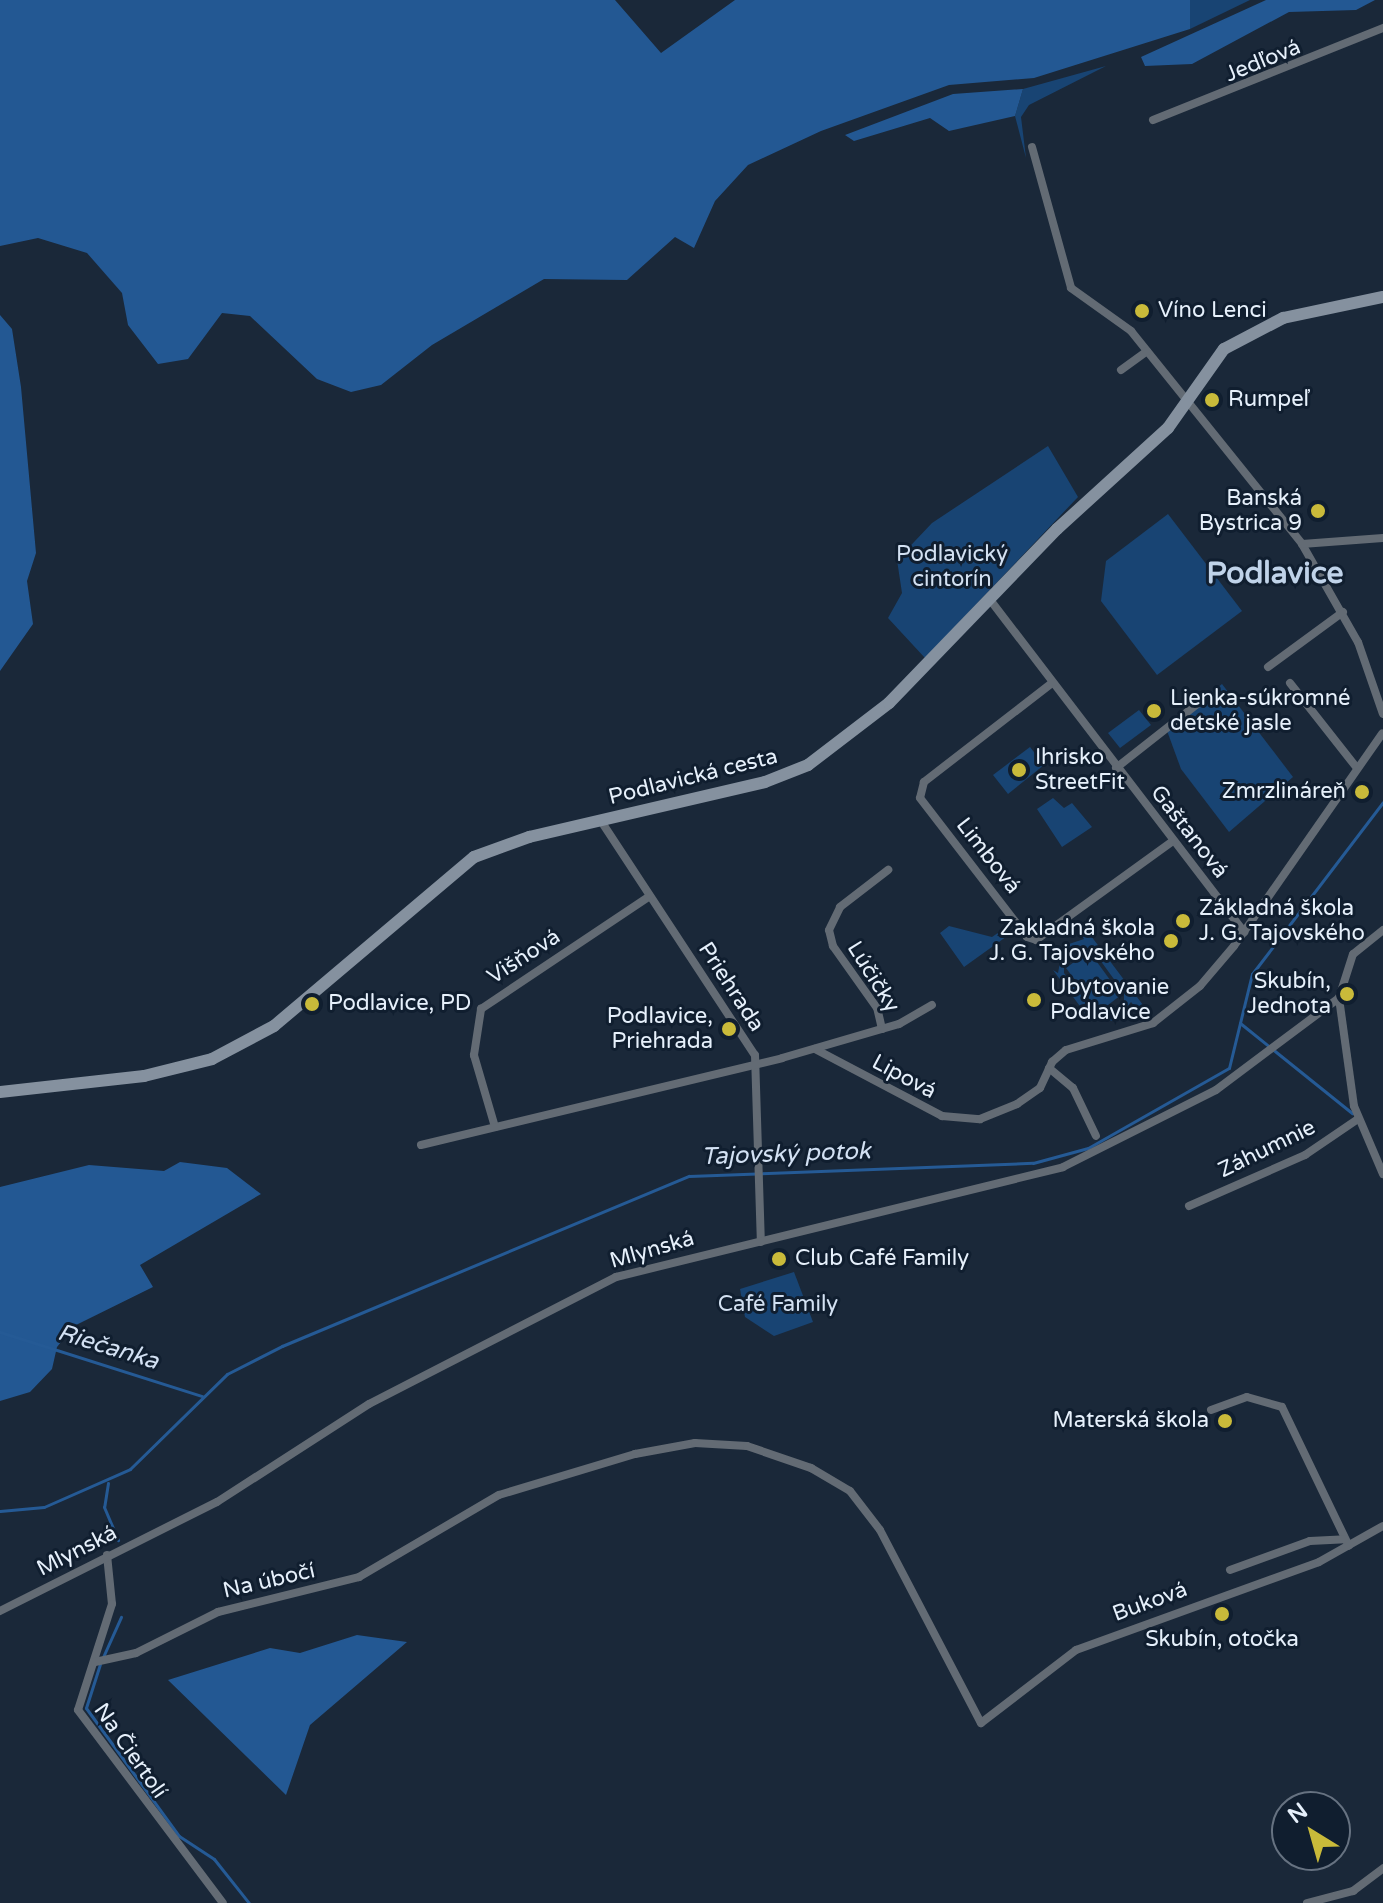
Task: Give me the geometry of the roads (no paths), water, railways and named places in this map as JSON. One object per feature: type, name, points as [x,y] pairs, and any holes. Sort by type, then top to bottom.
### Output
[{"type":"main road","name":"Podlavická cesta","points":[[0,1092],[144,1076],[233,1051],[304,1003],[458,866],[508,843],[765,782],[808,765],[889,703],[991,601],[1057,529],[1168,428],[1203,370],[1251,330],[1383,297]]},
{"type":"street","name":"Jedľová","points":[[1153,120],[1383,28]]},
{"type":"street","points":[[1032,147],[1071,288],[1126,326],[1302,544],[1343,612],[1383,714]]},
{"type":"street","points":[[1121,370],[1147,351]]},
{"type":"street","points":[[1302,544],[1383,538]]},
{"type":"street","name":"Gaštanová","points":[[991,601],[1244,932]]},
{"type":"street","points":[[1268,667],[1343,612]]},
{"type":"street","name":"Limbová","points":[[1052,683],[924,782],[920,798],[929,810],[1027,937],[1036,940],[1173,841]]},
{"type":"street","points":[[1290,683],[1357,768]]},
{"type":"street","points":[[1116,768],[1205,698]]},
{"type":"street","name":"Lipová","points":[[815,1049],[915,1106],[968,1120],[1017,1104],[1040,1088],[1049,1068],[1080,1044],[1164,1017],[1217,968],[1383,733]]},
{"type":"street","name":"Priehrada","points":[[601,821],[757,1064],[757,1179],[761,1242]]},
{"type":"street","name":"Lúčičky","points":[[888,870],[840,907],[829,930],[833,946],[877,1008],[882,1029],[932,1005]]},
{"type":"street","name":"Višňová","points":[[495,1127],[474,1055],[481,1009],[650,896]]},
{"type":"street","points":[[1383,930],[1353,954],[1339,998],[1358,1119],[1383,1174]]},
{"type":"street","name":"Mlynská","points":[[0,1611],[261,1478],[369,1404],[596,1287],[661,1262],[761,1242],[1063,1167],[1216,1090],[1267,1048],[1339,998]]},
{"type":"street","name":"Lipová","points":[[421,1145],[757,1064],[882,1029]]},
{"type":"street","points":[[1049,1068],[1073,1088],[1096,1136]]},
{"type":"street","name":"Záhumnie","points":[[1189,1206],[1305,1155],[1358,1119]]},
{"type":"street","points":[[1211,1410],[1247,1397],[1282,1407],[1347,1542]]},
{"type":"street","name":"Na úbočí","points":[[99,1662],[206,1616],[359,1577],[476,1504],[537,1482],[663,1446],[722,1442],[801,1465],[830,1478],[867,1511],[981,1723]]},
{"type":"street","name":"Buková","points":[[981,1723],[1076,1650],[1383,1526]]},
{"type":"street","name":"Buková","points":[[1230,1570],[1310,1541],[1347,1542]]},
{"type":"street","name":"Na Čiertolí","points":[[107,1555],[112,1604],[99,1662],[78,1701],[81,1717],[223,1903]]},
{"type":"street","points":[[1307,1903],[1353,1891],[1383,1868]]},
{"type":"waterway","name":"Tajovský potok","points":[[0,1511],[44,1507],[130,1469],[227,1374],[282,1346],[689,1176],[1033,1163],[1088,1148],[1229,1068],[1252,974],[1383,802]]},
{"type":"waterway","points":[[1240,1023],[1352,1113]]},
{"type":"waterway","name":"Riečanka","points":[[0,1332],[202,1396]]},
{"type":"waterway","points":[[108,1483],[104,1507],[118,1540]]},
{"type":"waterway","points":[[103,1657],[121,1617]]},
{"type":"waterway","points":[[100,1664],[86,1708],[179,1836],[214,1859],[249,1903]]},
{"type":"place","name":"Víno Lenci","points":[[1142,311]]},
{"type":"place","name":"Rumpeľ","points":[[1212,400]]},
{"type":"place","name":"Banská Bystrica 9","points":[[1318,511]]},
{"type":"place","name":"Lienka-súkromné detské jasle","points":[[1154,711]]},
{"type":"place","name":"Ihrisko StreetFit","points":[[1019,770]]},
{"type":"place","name":"Zmrzlináreň","points":[[1362,792]]},
{"type":"place","name":"Základná škola J. G. Tajovského","points":[[1183,921]]},
{"type":"place","name":"Zakladná škola J. G. Tajovského","points":[[1171,941]]},
{"type":"place","name":"Skubín, Jednota","points":[[1347,994]]},
{"type":"place","name":"Ubytovanie Podlavice","points":[[1034,1000]]},
{"type":"place","name":"Podlavice, PD","points":[[312,1004]]},
{"type":"place","name":"Podlavice, Priehrada","points":[[729,1029]]},
{"type":"place","name":"Club Café Family","points":[[779,1259]]},
{"type":"place","name":"Materská škola","points":[[1225,1421]]},
{"type":"place","name":"Skubín, otočka","points":[[1222,1614]]},
{"type":"district","name":"Podlavice","points":[[1275,574]]},
{"type":"park label","name":"Podlavický cintorín","points":[[952,566]]},
{"type":"park label","name":"Café Family","points":[[778,1305]]}]
